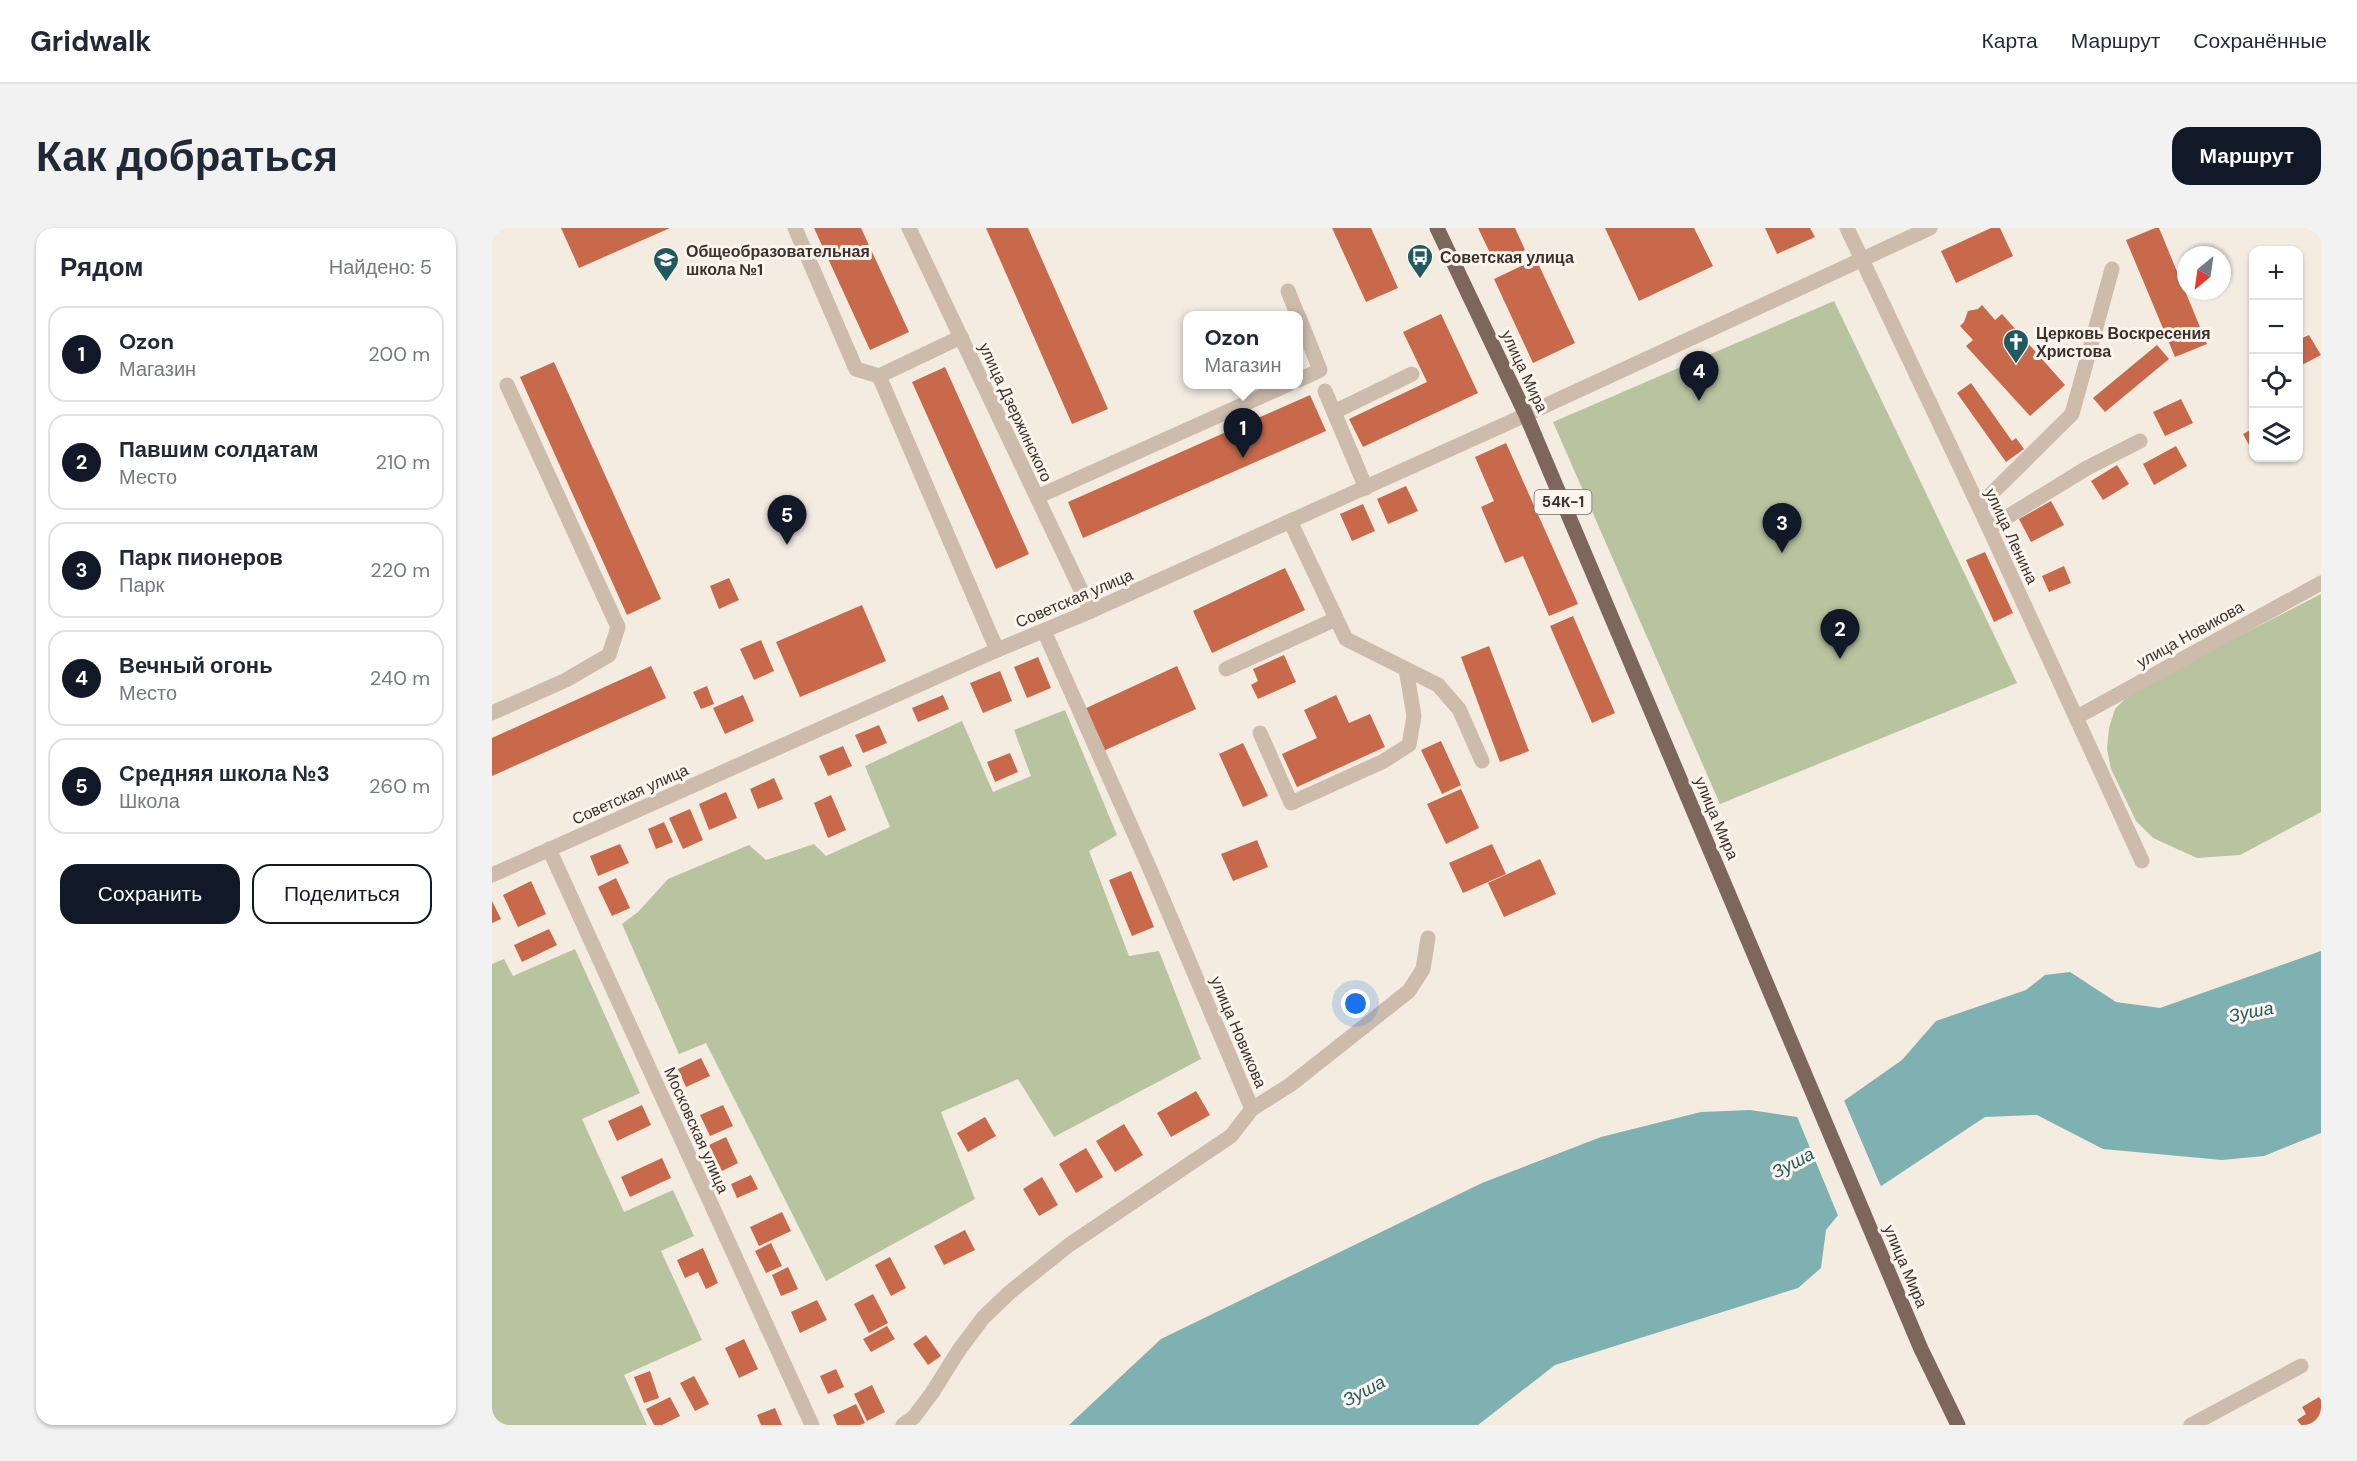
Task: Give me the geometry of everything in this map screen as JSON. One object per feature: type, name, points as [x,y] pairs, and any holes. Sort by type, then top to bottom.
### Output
[{"type":"main road","name":"улица Мира","points":[[1437,228],[1526,415],[1921,1349],[1958,1425]]},
{"type":"street","points":[[795,228],[856,369],[879,376],[961,337]]},
{"type":"street","name":"улица Дзержинского","points":[[909,228],[1091,611]]},
{"type":"street","name":"улица Ленина","points":[[1847,228],[1979,506],[2142,861]]},
{"type":"street","name":"Советская улица","points":[[492,875],[1366,488],[1930,228]]},
{"type":"street","points":[[1979,506],[2072,414],[2112,269]]},
{"type":"street","points":[[1288,291],[1296,311]]},
{"type":"street","points":[[1303,328],[1320,370],[1303,378]]},
{"type":"street","points":[[1334,412],[1412,374]]},
{"type":"street","points":[[879,376],[997,650]]},
{"type":"street","points":[[492,713],[566,680],[609,655],[618,627],[507,385]]},
{"type":"street","points":[[1037,497],[1278,389]]},
{"type":"street","points":[[1325,391],[1366,488]]},
{"type":"street","points":[[1989,528],[2087,468],[2140,441]]},
{"type":"street","points":[[1290,521],[1346,639],[1438,685],[1459,710],[1482,761]]},
{"type":"street","name":"улица Новикова","points":[[2077,717],[2321,583]]},
{"type":"street","points":[[1226,669],[1336,619]]},
{"type":"street","name":"улица Новикова","points":[[903,1425],[914,1417],[932,1393],[959,1350],[983,1318],[1010,1292],[1069,1245],[1231,1136],[1252,1109],[1044,631]]},
{"type":"street","points":[[1260,733],[1291,803],[1382,762],[1409,745],[1414,716],[1406,669]]},
{"type":"street","name":"Московская улица","points":[[549,849],[812,1425]]},
{"type":"street","points":[[1252,1109],[1290,1085],[1409,991],[1423,969],[1428,938]]},
{"type":"street","points":[[2191,1425],[2301,1366]]},
{"type":"green space","points":[[1834,301],[2017,683],[1720,804],[1553,422]]},
{"type":"green space","points":[[2321,594],[2321,812],[2240,855],[2197,858],[2153,838],[2136,821],[2111,769],[2107,749],[2109,728],[2115,709],[2134,690]]},
{"type":"green space","points":[[1065,710],[1117,835],[1089,851],[1129,956],[1159,951],[1201,1059],[1054,1137],[1018,1079],[941,1112],[975,1199],[826,1281],[706,1043],[679,1054],[622,924],[638,912],[668,879],[749,845],[766,860],[814,844],[826,856],[890,827],[865,766],[962,721],[993,792],[1031,776],[1014,730]]},
{"type":"green space","points":[[575,949],[640,1093],[582,1119],[624,1212],[673,1190],[694,1236],[661,1251],[702,1340],[624,1375],[647,1425],[492,1425],[492,964],[504,959],[513,976]]},
{"type":"water","name":"Зуша","points":[[2321,951],[2321,1133],[2264,1156],[2222,1160],[2103,1149],[2037,1115],[1985,1117],[1839,1214],[1826,1230],[1821,1268],[1798,1288],[1555,1365],[1478,1425],[1069,1425],[1161,1339],[1482,1183],[1601,1137],[1701,1112],[1750,1110],[1804,1118],[1828,1112],[1902,1060],[1936,1021],[2026,990],[2045,975],[2070,972],[2116,1002],[2160,1008]]},
{"type":"pier","points":[[1843,1098],[1882,1189],[1839,1218],[1796,1114],[1804,1115],[1826,1109]]},
{"type":"building","points":[[561,228],[670,228],[579,268]]},
{"type":"building","points":[[814,228],[861,228],[909,332],[870,350]]},
{"type":"building","points":[[986,228],[1028,228],[1108,409],[1072,424]]},
{"type":"building","points":[[1332,228],[1371,228],[1398,288],[1366,302]]},
{"type":"building","points":[[1478,228],[1515,228],[1525,250],[1496,265]]},
{"type":"building","points":[[1605,228],[1694,228],[1713,266],[1639,301]]},
{"type":"building","points":[[1765,228],[1810,228],[1815,237],[1777,254]]},
{"type":"building","points":[[1991,228],[2000,228],[2013,256],[1956,283],[1941,251]]},
{"type":"building","points":[[2159,228],[2177,272],[2177,300],[2189,300],[2207,344],[2175,357],[2126,240]]},
{"type":"building","points":[[1536,259],[1575,343],[1533,363],[1494,279]]},
{"type":"building","name":"Церковь Воскресения Христова","points":[[1982,305],[1995,320],[2002,314],[2065,385],[2030,416],[1966,346],[1973,340],[1960,326],[1968,311],[1978,309]]},
{"type":"building","points":[[1441,314],[1478,393],[1363,447],[1349,419],[1427,382],[1403,332]]},
{"type":"building","points":[[2309,335],[2321,355],[2303,364],[2303,354],[2303,338]]},
{"type":"building","points":[[2157,345],[2169,359],[2105,412],[2093,398]]},
{"type":"building","points":[[554,362],[661,599],[627,615],[520,377]]},
{"type":"building","points":[[945,367],[1029,554],[996,569],[912,382]]},
{"type":"building","points":[[1971,383],[2012,441],[2016,438],[2024,449],[2006,462],[1957,393]]},
{"type":"building","points":[[1310,395],[1326,431],[1083,538],[1068,502]]},
{"type":"building","points":[[2181,399],[2193,423],[2165,436],[2153,412]]},
{"type":"building","points":[[2249,431],[2249,445],[2243,434]]},
{"type":"building","points":[[1506,443],[1578,604],[1549,616],[1523,556],[1505,563],[1481,507],[1494,501],[1475,457]]},
{"type":"building","points":[[2176,446],[2187,466],[2154,485],[2143,464]]},
{"type":"building","points":[[2117,465],[2129,484],[2103,500],[2091,481]]},
{"type":"building","points":[[1406,486],[1418,511],[1388,524],[1377,499]]},
{"type":"building","points":[[2051,501],[2064,525],[2031,542],[2019,519]]},
{"type":"building","points":[[1363,504],[1375,531],[1352,541],[1340,514]]},
{"type":"building","points":[[1985,552],[2013,613],[1994,622],[1966,560]]},
{"type":"building","points":[[2064,566],[2071,583],[2049,592],[2042,576]]},
{"type":"building","points":[[1285,568],[1305,610],[1212,653],[1193,611]]},
{"type":"building","points":[[729,578],[739,600],[719,609],[710,586]]},
{"type":"building","points":[[862,605],[886,661],[800,697],[776,642]]},
{"type":"building","points":[[1573,616],[1615,713],[1592,723],[1550,626]]},
{"type":"building","points":[[761,640],[774,671],[754,680],[740,649]]},
{"type":"building","points":[[1489,646],[1529,751],[1500,762],[1461,657]]},
{"type":"building","points":[[1284,655],[1296,682],[1258,699],[1251,685],[1258,681],[1253,669]]},
{"type":"building","points":[[1038,657],[1051,688],[1027,698],[1014,667]]},
{"type":"building","points":[[651,666],[666,698],[492,776],[492,738]]},
{"type":"building","points":[[1177,666],[1196,709],[1101,752],[1082,710]]},
{"type":"building","points":[[1000,671],[1012,701],[983,713],[970,683]]},
{"type":"building","points":[[707,686],[714,704],[701,709],[693,692]]},
{"type":"building","points":[[743,695],[754,721],[725,734],[713,708]]},
{"type":"building","points":[[943,695],[949,709],[918,722],[912,708]]},
{"type":"building","points":[[1336,695],[1349,723],[1370,714],[1385,747],[1297,787],[1282,754],[1317,738],[1304,710]]},
{"type":"building","points":[[879,725],[887,743],[863,753],[855,735]]},
{"type":"building","points":[[1441,741],[1461,785],[1442,794],[1421,750]]},
{"type":"building","points":[[1243,743],[1268,796],[1243,807],[1219,754]]},
{"type":"building","points":[[843,746],[852,766],[828,776],[819,756]]},
{"type":"building","points":[[1010,753],[1018,772],[995,782],[987,762]]},
{"type":"building","points":[[774,778],[783,799],[758,809],[750,789]]},
{"type":"building","points":[[1461,789],[1479,828],[1446,844],[1427,804]]},
{"type":"building","points":[[726,792],[737,818],[709,830],[699,804]]},
{"type":"building","points":[[831,795],[846,830],[828,838],[814,803]]},
{"type":"building","points":[[690,809],[703,840],[683,849],[669,818]]},
{"type":"building","points":[[664,822],[673,842],[656,849],[648,829]]},
{"type":"building","points":[[1257,840],[1268,867],[1233,881],[1221,854]]},
{"type":"building","points":[[620,844],[629,863],[598,876],[590,856]]},
{"type":"building","points":[[1492,844],[1506,874],[1463,893],[1449,863]]},
{"type":"building","points":[[1540,859],[1556,894],[1504,917],[1488,883]]},
{"type":"building","points":[[1131,871],[1154,927],[1132,936],[1109,880]]},
{"type":"building","points":[[616,878],[630,908],[612,916],[598,887]]},
{"type":"building","points":[[531,881],[546,914],[518,927],[503,895]]},
{"type":"building","points":[[492,901],[501,919],[492,923]]},
{"type":"building","points":[[549,929],[557,945],[522,962],[514,945]]},
{"type":"building","points":[[701,1058],[710,1076],[686,1087],[678,1069]]},
{"type":"building","points":[[1196,1091],[1210,1115],[1171,1137],[1157,1113]]},
{"type":"building","points":[[642,1105],[651,1125],[617,1141],[608,1121]]},
{"type":"building","points":[[723,1105],[733,1126],[710,1136],[700,1115]]},
{"type":"building","points":[[985,1117],[996,1136],[968,1152],[957,1133]]},
{"type":"building","points":[[1124,1124],[1143,1155],[1115,1172],[1096,1141]]},
{"type":"building","points":[[726,1137],[738,1163],[722,1171],[709,1145]]},
{"type":"building","points":[[1086,1148],[1103,1177],[1076,1193],[1059,1164]]},
{"type":"building","points":[[662,1158],[671,1178],[630,1197],[621,1177]]},
{"type":"building","points":[[751,1175],[758,1189],[737,1198],[731,1184]]},
{"type":"building","points":[[1042,1177],[1058,1205],[1039,1216],[1023,1189]]},
{"type":"building","points":[[782,1212],[791,1231],[759,1246],[750,1227]]},
{"type":"building","points":[[965,1230],[975,1250],[944,1265],[934,1246]]},
{"type":"building","points":[[771,1243],[782,1266],[766,1273],[755,1251]]},
{"type":"building","points":[[703,1248],[718,1283],[706,1289],[698,1272],[685,1278],[677,1260]]},
{"type":"building","points":[[890,1257],[906,1288],[891,1296],[875,1265]]},
{"type":"building","points":[[788,1267],[798,1289],[781,1296],[772,1275]]},
{"type":"building","points":[[873,1294],[888,1323],[869,1333],[854,1304]]},
{"type":"building","points":[[817,1300],[827,1320],[800,1333],[791,1312]]},
{"type":"building","points":[[887,1326],[895,1339],[871,1352],[863,1339]]},
{"type":"building","points":[[926,1335],[941,1356],[928,1365],[913,1344]]},
{"type":"building","points":[[744,1339],[758,1369],[739,1378],[725,1348]]},
{"type":"building","points":[[836,1369],[844,1387],[828,1394],[820,1376]]},
{"type":"building","points":[[650,1371],[659,1398],[644,1403],[634,1377]]},
{"type":"building","points":[[694,1376],[709,1404],[695,1411],[680,1383]]},
{"type":"building","points":[[872,1385],[885,1412],[867,1421],[854,1394]]},
{"type":"building","points":[[670,1397],[680,1416],[662,1425],[654,1425],[646,1409]]},
{"type":"building","points":[[2319,1397],[2321,1425],[2301,1425],[2297,1420],[2306,1414],[2302,1407]]},
{"type":"building","points":[[856,1404],[865,1423],[837,1425],[833,1415]]},
{"type":"building","points":[[775,1408],[782,1425],[761,1425],[757,1415]]},
{"type":"place","name":"Советская улица","points":[[1420,280]]},
{"type":"place","name":"Общеобразовательная школа №1","points":[[666,283]]},
{"type":"place","name":"Церковь Воскресения Христова","points":[[2016,365]]},
{"type":"place","name":"Вечный огонь","points":[[1699,401]]},
{"type":"place","name":"Ozon","points":[[1243,458]]},
{"type":"place","name":"Средняя школа №3","points":[[787,545]]},
{"type":"place","name":"Парк пионеров","points":[[1782,553]]},
{"type":"place","name":"Павшим солдатам","points":[[1840,659]]}]
